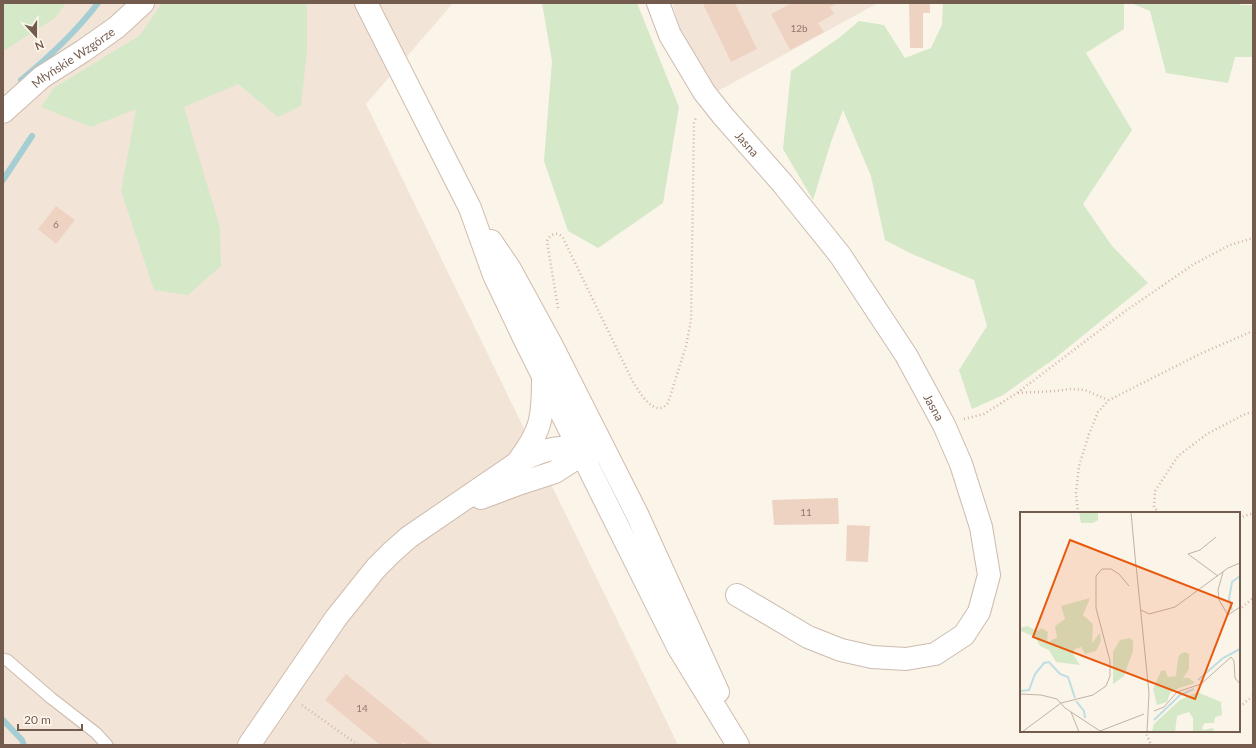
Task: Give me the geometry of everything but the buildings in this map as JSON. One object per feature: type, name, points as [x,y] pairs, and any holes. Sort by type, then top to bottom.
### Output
[{"type":"main road","name":"Młyńskie Wzgórze","points":[[3,112],[42,77],[117,27],[143,3]]},
{"type":"main road","points":[[366,3],[470,208],[510,269],[551,344],[637,514],[707,666],[740,745]]},
{"type":"main road","name":"Jasna","points":[[658,3],[670,35],[704,92],[722,116],[783,184],[840,255],[906,355],[944,425],[961,464],[981,527],[989,575],[979,612],[964,635],[934,654],[906,659],[872,657],[842,650],[808,637],[737,595]]},
{"type":"main road","points":[[470,208],[494,275],[542,376],[678,647],[740,745]]},
{"type":"main road","points":[[517,463],[529,447],[541,420],[543,403],[542,376]]},
{"type":"main road","points":[[555,472],[575,459],[580,451],[584,434],[583,409]]},
{"type":"main road","points":[[249,745],[336,618],[376,568],[410,537],[529,456],[558,449],[572,448],[598,460],[615,472]]},
{"type":"main road","points":[[452,508],[555,472],[571,470],[595,481]]},
{"type":"lane","points":[[3,659],[7,660],[51,698],[96,733],[106,745]]},
{"type":"path","points":[[559,315],[547,241],[550,236],[555,234],[564,238],[638,391],[652,406],[659,409],[663,408],[668,403],[686,346],[692,312],[694,123],[704,92]]},
{"type":"path","points":[[944,425],[984,414],[1017,393],[1124,312],[1194,264],[1230,245],[1253,238]]},
{"type":"path","points":[[1078,512],[1076,493],[1079,466],[1098,412],[1109,400],[1202,353],[1253,331]]},
{"type":"path","points":[[1017,393],[1070,389],[1085,390],[1109,400]]},
{"type":"path","points":[[1157,512],[1154,507],[1155,491],[1178,456],[1207,434],[1247,413],[1253,412]]},
{"type":"path","points":[[1240,518],[1253,513]]},
{"type":"path","points":[[1240,609],[1253,598]]},
{"type":"path","points":[[284,692],[358,745]]},
{"type":"path","points":[[1240,705],[1253,696]]},
{"type":"path","points":[[1145,732],[1151,745]]},
{"type":"shaded area","points":[[3,3],[453,3],[366,104],[678,745],[3,745]]},
{"type":"shaded area","points":[[672,3],[878,3],[716,92],[689,55]]},
{"type":"green space","points":[[3,3],[66,3],[55,18],[3,50]]},
{"type":"green space","points":[[162,3],[307,3],[307,52],[301,106],[278,117],[238,84],[184,107],[220,228],[221,266],[188,295],[154,290],[121,191],[136,109],[91,127],[41,107],[54,88],[140,35]]},
{"type":"green space","points":[[542,3],[637,3],[679,107],[663,203],[598,248],[568,231],[544,161],[552,61]]},
{"type":"green space","points":[[943,3],[1124,3],[1124,29],[1086,53],[1132,130],[1083,204],[1112,246],[1148,283],[1054,359],[1003,395],[972,409],[959,370],[987,326],[974,280],[912,254],[885,240],[871,176],[843,110],[831,142],[813,200],[783,149],[791,71],[839,38],[859,21],[884,25],[905,58],[931,48],[942,25]]},
{"type":"green space","points":[[1131,3],[1237,3],[1240,5],[1253,5],[1253,57],[1235,57],[1228,83],[1166,73],[1150,11]]},
{"type":"waterway","points":[[21,80],[62,44],[98,3]]},
{"type":"waterway","points":[[3,180],[32,136]]},
{"type":"waterway","points":[[3,720],[22,740],[24,745]]}]
